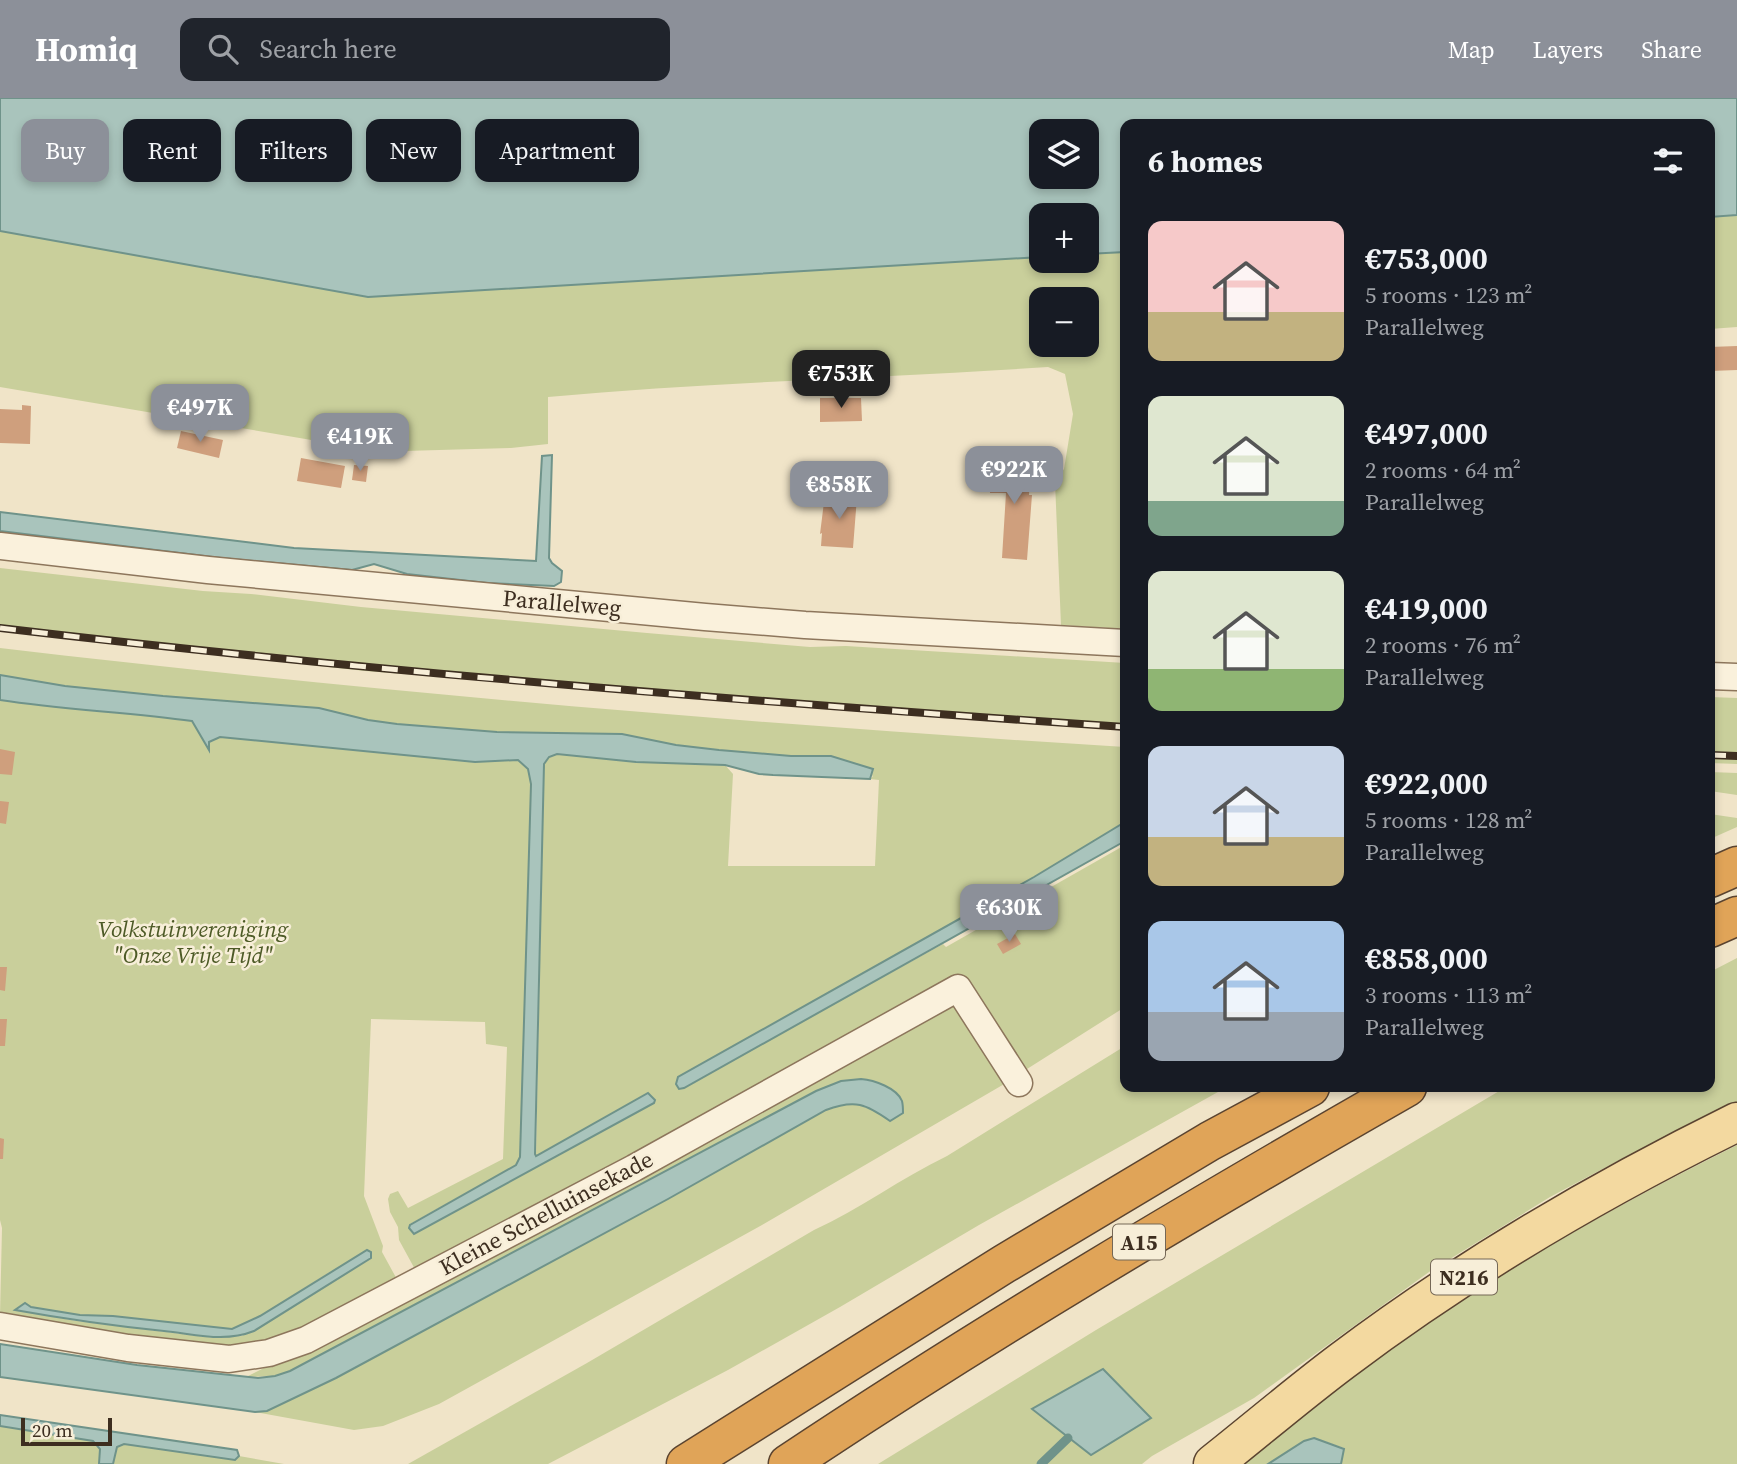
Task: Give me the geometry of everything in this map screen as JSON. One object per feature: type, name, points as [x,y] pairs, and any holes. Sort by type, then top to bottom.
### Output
[{"type":"highway","name":"A15","points":[[686,1464],[1004,1264],[1210,1141],[1301,1092]]},
{"type":"highway","name":"A15","points":[[788,1464],[1008,1322],[1170,1223],[1398,1092]]},
{"type":"highway","name":"A15","points":[[836,1464],[877,1407]]},
{"type":"highway","name":"A15","points":[[659,1464],[725,1438]]},
{"type":"main road","name":"N216","points":[[1213,1464],[1342,1361],[1421,1305],[1521,1240],[1591,1199],[1673,1153],[1737,1122]]},
{"type":"street","name":"Parallelweg","points":[[0,545],[222,572],[755,621],[1120,643]]},
{"type":"street","points":[[1715,676],[1737,677]]},
{"type":"street","name":"Kleine Schelluinsekade","points":[[0,1326],[128,1348],[229,1359],[269,1353],[306,1340],[634,1168],[958,988],[1019,1083]]},
{"type":"green space","points":[[1737,215],[1737,327],[1715,329],[1715,217]]},
{"type":"green space","points":[[0,231],[368,297],[1029,258],[1029,273],[1099,273],[1099,253],[1120,252],[1120,629],[1061,625],[1055,482],[1064,469],[1073,414],[1065,374],[1048,367],[548,397],[548,444],[511,448],[404,451],[329,443],[0,387]]},
{"type":"green space","points":[[0,568],[361,607],[810,647],[846,646],[1120,663],[1120,727],[365,671],[0,631]]},
{"type":"green space","name":"Volkstuinvereniging \"Onze Vrije Tijd\"","points":[[0,648],[281,679],[562,705],[1120,747],[1120,825],[1034,877],[678,1077],[679,1089],[943,944],[946,947],[1120,848],[1120,1010],[1027,1069],[1020,1067],[963,976],[540,1209],[417,1273],[399,1240],[398,1227],[390,1212],[388,1199],[390,1194],[398,1191],[408,1208],[503,1159],[507,1047],[486,1044],[485,1022],[371,1019],[364,1196],[383,1246],[382,1252],[399,1283],[308,1331],[223,1351],[0,1316],[0,700],[192,721],[208,749],[209,742],[220,737],[475,762],[518,760],[528,769],[531,784],[520,1157],[516,1165],[410,1224],[409,1228],[536,1156],[544,764],[549,757],[557,754],[636,762],[725,765],[733,774],[728,866],[875,866],[879,780],[870,779],[873,776],[831,756],[791,756],[719,750],[622,734],[497,732],[397,724],[319,708],[65,686],[0,675]],"holes":[[[333,1270],[242,1336],[215,1338],[77,1321],[16,1310],[31,1307],[80,1315],[232,1329],[260,1316]]]},
{"type":"green space","points":[[1715,697],[1737,698],[1737,764],[1715,763]]},
{"type":"green space","points":[[1715,772],[1737,773],[1737,795],[1715,792]]},
{"type":"green space","points":[[1715,815],[1737,818],[1737,827],[1715,837]]},
{"type":"green space","points":[[1737,958],[1737,1102],[1550,1197],[1429,1272],[1254,1398],[1142,1464],[878,1464],[1096,1330],[1498,1092],[1715,1092],[1715,969]]},
{"type":"green space","points":[[951,1005],[958,1007],[1006,1083],[762,1225],[439,1404],[383,1426],[354,1430],[255,1412],[267,1411],[336,1378],[668,1199],[826,1110],[845,1105],[860,1105],[890,1121],[902,1100],[881,1085],[871,1081],[851,1080],[816,1091],[290,1371],[275,1376],[246,1377]]},
{"type":"green space","points":[[1120,1049],[1120,1092],[1218,1092],[979,1225],[728,1370],[548,1464],[408,1464],[814,1230],[947,1156]]},
{"type":"green space","points":[[1737,1145],[1737,1464],[1341,1464],[1344,1448],[1314,1438],[1304,1441],[1268,1464],[1244,1464],[1351,1377],[1443,1312],[1588,1224]]},
{"type":"green space","points":[[0,1426],[93,1441],[100,1449],[99,1464],[0,1464]]},
{"type":"green space","points":[[124,1444],[235,1460],[239,1456],[284,1464],[113,1464],[117,1447]]},
{"type":"water","points":[[0,98],[1737,98],[1737,215],[1715,217],[1715,119],[1120,119],[1120,252],[1099,253],[1099,203],[1029,203],[1029,258],[368,297],[0,231]]},
{"type":"water","points":[[552,455],[549,558],[562,571],[561,582],[554,586],[487,583],[407,574],[374,564],[352,570],[221,558],[0,531],[0,512],[294,548],[536,561],[542,456]]},
{"type":"water","points":[[0,675],[65,686],[319,708],[397,724],[497,732],[622,734],[719,750],[791,756],[831,756],[873,769],[870,779],[759,774],[725,765],[636,762],[557,754],[549,757],[544,764],[535,1154],[536,1156],[648,1093],[655,1100],[654,1103],[414,1234],[409,1228],[410,1225],[516,1165],[520,1157],[531,784],[528,769],[518,760],[475,762],[220,737],[209,742],[209,750],[192,721],[0,700]]},
{"type":"water","points":[[1120,825],[1120,844],[684,1088],[679,1089],[676,1084],[678,1077],[1034,877]]},
{"type":"water","points":[[861,1079],[878,1083],[895,1092],[902,1101],[903,1113],[890,1121],[860,1105],[845,1105],[826,1110],[668,1199],[336,1378],[267,1411],[255,1412],[0,1377],[0,1344],[137,1365],[258,1378],[290,1371],[816,1091],[841,1081]]},
{"type":"water","points":[[367,1250],[371,1252],[371,1258],[254,1331],[243,1335],[209,1337],[15,1310],[25,1303],[31,1307],[80,1315],[232,1329],[260,1316]]},
{"type":"water","points":[[1103,1369],[1151,1418],[1091,1455],[1032,1409]]},
{"type":"water","points":[[0,1415],[237,1450],[239,1456],[235,1460],[124,1444],[117,1447],[113,1464],[99,1464],[100,1449],[93,1441],[0,1426]]},
{"type":"water","points":[[1314,1438],[1344,1449],[1341,1464],[1268,1464],[1304,1441]]},
{"type":"building","points":[[1737,346],[1737,370],[1715,371],[1715,347]]},
{"type":"building","points":[[820,398],[861,398],[862,421],[820,422]]},
{"type":"building","points":[[22,405],[31,406],[30,444],[0,443],[0,409],[22,410]]},
{"type":"building","points":[[181,431],[223,440],[219,458],[177,448]]},
{"type":"building","points":[[301,458],[345,466],[341,488],[297,481]]},
{"type":"building","points":[[992,461],[1031,463],[1029,495],[1032,495],[1027,560],[1002,558],[1006,493],[990,493]]},
{"type":"building","points":[[354,465],[368,466],[366,482],[352,480]]},
{"type":"building","points":[[825,494],[857,497],[853,548],[821,546]]},
{"type":"building","points":[[0,749],[15,752],[12,775],[0,774]]},
{"type":"building","points":[[0,801],[9,802],[6,824],[0,823]]},
{"type":"building","points":[[1015,934],[1021,944],[1003,954],[997,944]]},
{"type":"building","points":[[0,967],[7,967],[5,991],[0,990]]},
{"type":"building","points":[[0,1019],[7,1019],[5,1046],[0,1046]]},
{"type":"building","points":[[0,1138],[4,1139],[3,1159],[0,1159]]},
{"type":"waterway","points":[[1041,1464],[1068,1438]]},
{"type":"railway","points":[[0,628],[281,659],[562,685],[1120,727]]},
{"type":"railway","points":[[1715,755],[1737,756]]}]
